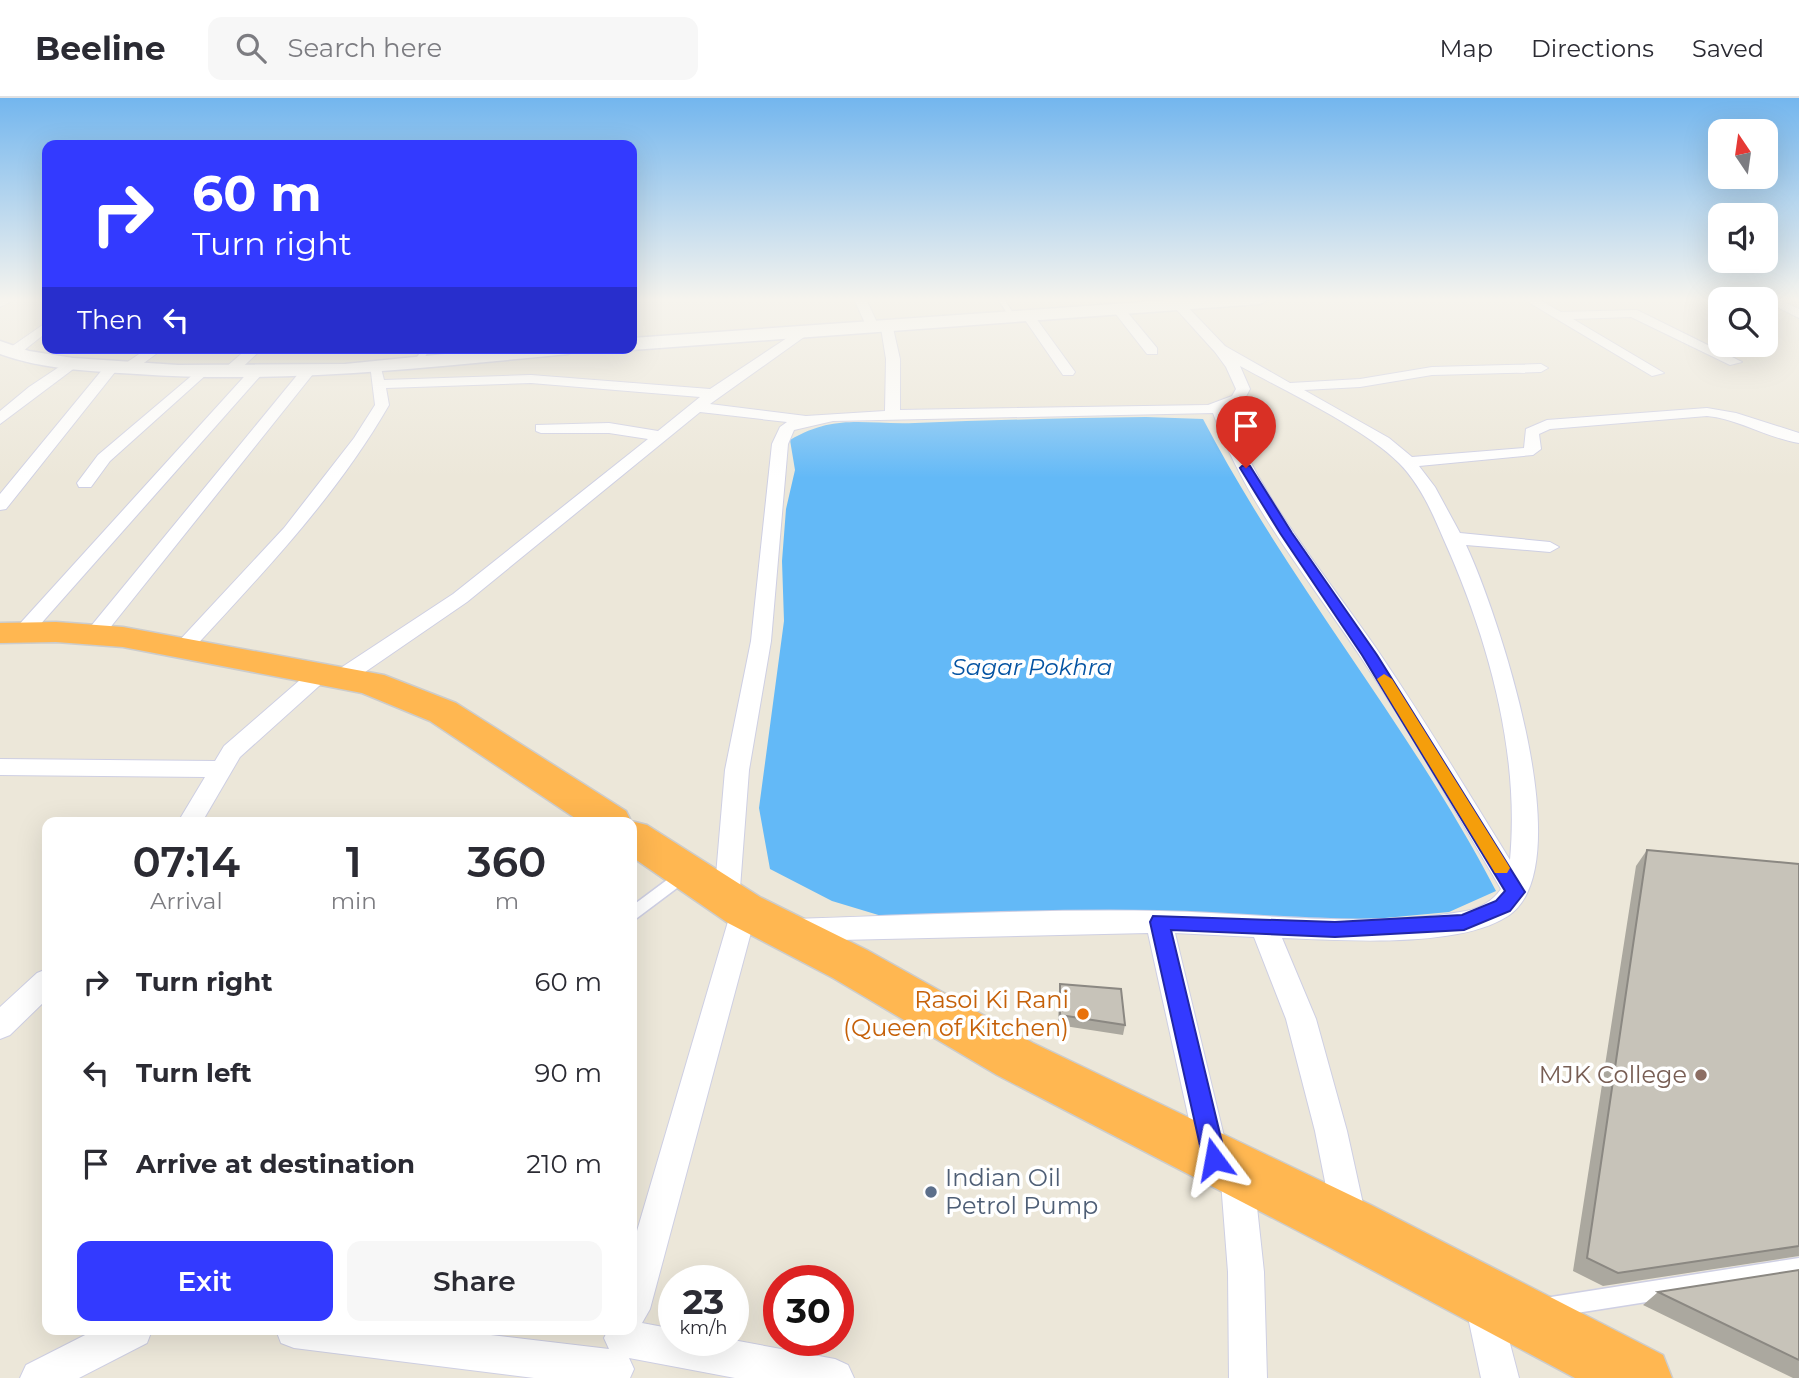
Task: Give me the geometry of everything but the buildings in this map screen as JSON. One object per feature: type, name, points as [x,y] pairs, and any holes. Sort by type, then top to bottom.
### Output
[{"type":"highway","points":[[11,633],[94,635],[184,646],[333,674],[405,694],[443,712],[603,817]]},
{"type":"highway","points":[[637,839],[736,903],[1014,1059],[1350,1226],[1640,1378]]},
{"type":"street","points":[[40,359],[73,364],[202,371],[308,371],[531,379],[713,394]]},
{"type":"street","points":[[0,505],[120,367],[137,359]]},
{"type":"street","points":[[230,371],[244,359]]},
{"type":"street","points":[[377,375],[414,359]]},
{"type":"street","points":[[193,817],[232,752],[244,739],[333,674],[460,598],[713,394],[764,359]]},
{"type":"street","points":[[892,416],[893,359]]},
{"type":"street","points":[[1056,359],[1068,372]]},
{"type":"street","points":[[637,1284],[736,903],[737,770],[761,641],[780,444],[788,427],[833,416],[1219,408],[1238,399],[1244,389],[1226,359]]},
{"type":"street","points":[[736,903],[1002,923],[1159,922],[1335,929],[1464,922],[1503,906],[1516,892],[1522,875],[1526,824],[1512,711],[1481,602],[1452,538],[1410,462],[1383,441],[1237,359]]},
{"type":"street","points":[[1632,359],[1657,373]]},
{"type":"street","points":[[1728,359],[1735,362]]},
{"type":"street","points":[[0,419],[34,390],[73,364]]},
{"type":"street","points":[[1288,387],[1360,383],[1432,371],[1541,368]]},
{"type":"street","points":[[85,483],[114,448],[202,371]]},
{"type":"street","points":[[11,633],[257,371]]},
{"type":"street","points":[[94,635],[212,493],[308,371]]},
{"type":"street","points":[[184,646],[299,522],[348,461],[382,405],[377,375]]},
{"type":"street","points":[[697,407],[805,421]]},
{"type":"street","points":[[1219,408],[1233,446],[1279,522],[1369,655],[1516,892]]},
{"type":"street","points":[[1410,462],[1527,452],[1533,449],[1531,432],[1547,425],[1707,412],[1731,414],[1770,431],[1799,438]]},
{"type":"street","points":[[541,428],[609,428],[661,436]]},
{"type":"street","points":[[1452,538],[1550,547]]},
{"type":"street","points":[[0,767],[223,769]]},
{"type":"street","points":[[1159,922],[1225,1164],[1246,1272],[1248,1378]]},
{"type":"street","points":[[1264,926],[1301,1019],[1332,1131],[1350,1226]]},
{"type":"street","points":[[0,1026],[11,1005],[42,984]]},
{"type":"street","points":[[1498,1303],[1500,1378]]},
{"type":"street","points":[[39,1378],[124,1335]]},
{"type":"street","points":[[403,1335],[621,1345],[835,1378]]},
{"type":"lane","points":[[637,913],[736,903]]},
{"type":"lane","points":[[1498,1303],[1799,1268]]},
{"type":"water","name":"Sagar Pokhra","points":[[1146,417],[1203,419],[1273,539],[1463,830],[1496,891],[1449,912],[1342,922],[885,917],[832,901],[770,869],[759,808],[784,621],[782,561],[786,509],[795,470],[790,440],[822,426],[851,422]]},
{"type":"slow traffic","points":[[1384,679],[1501,868]]},
{"type":"place","name":"Rasoi Ki Rani (Queen of Kitchen)","points":[[1083,1014]]},
{"type":"place","name":"MJK College","points":[[1701,1075]]},
{"type":"place","name":"Indian Oil Petrol Pump","points":[[931,1192]]},
{"type":"route","points":[[1214,1159],[1159,922],[1335,929],[1464,922],[1503,906],[1516,892],[1369,655],[1286,533],[1246,468]]}]
